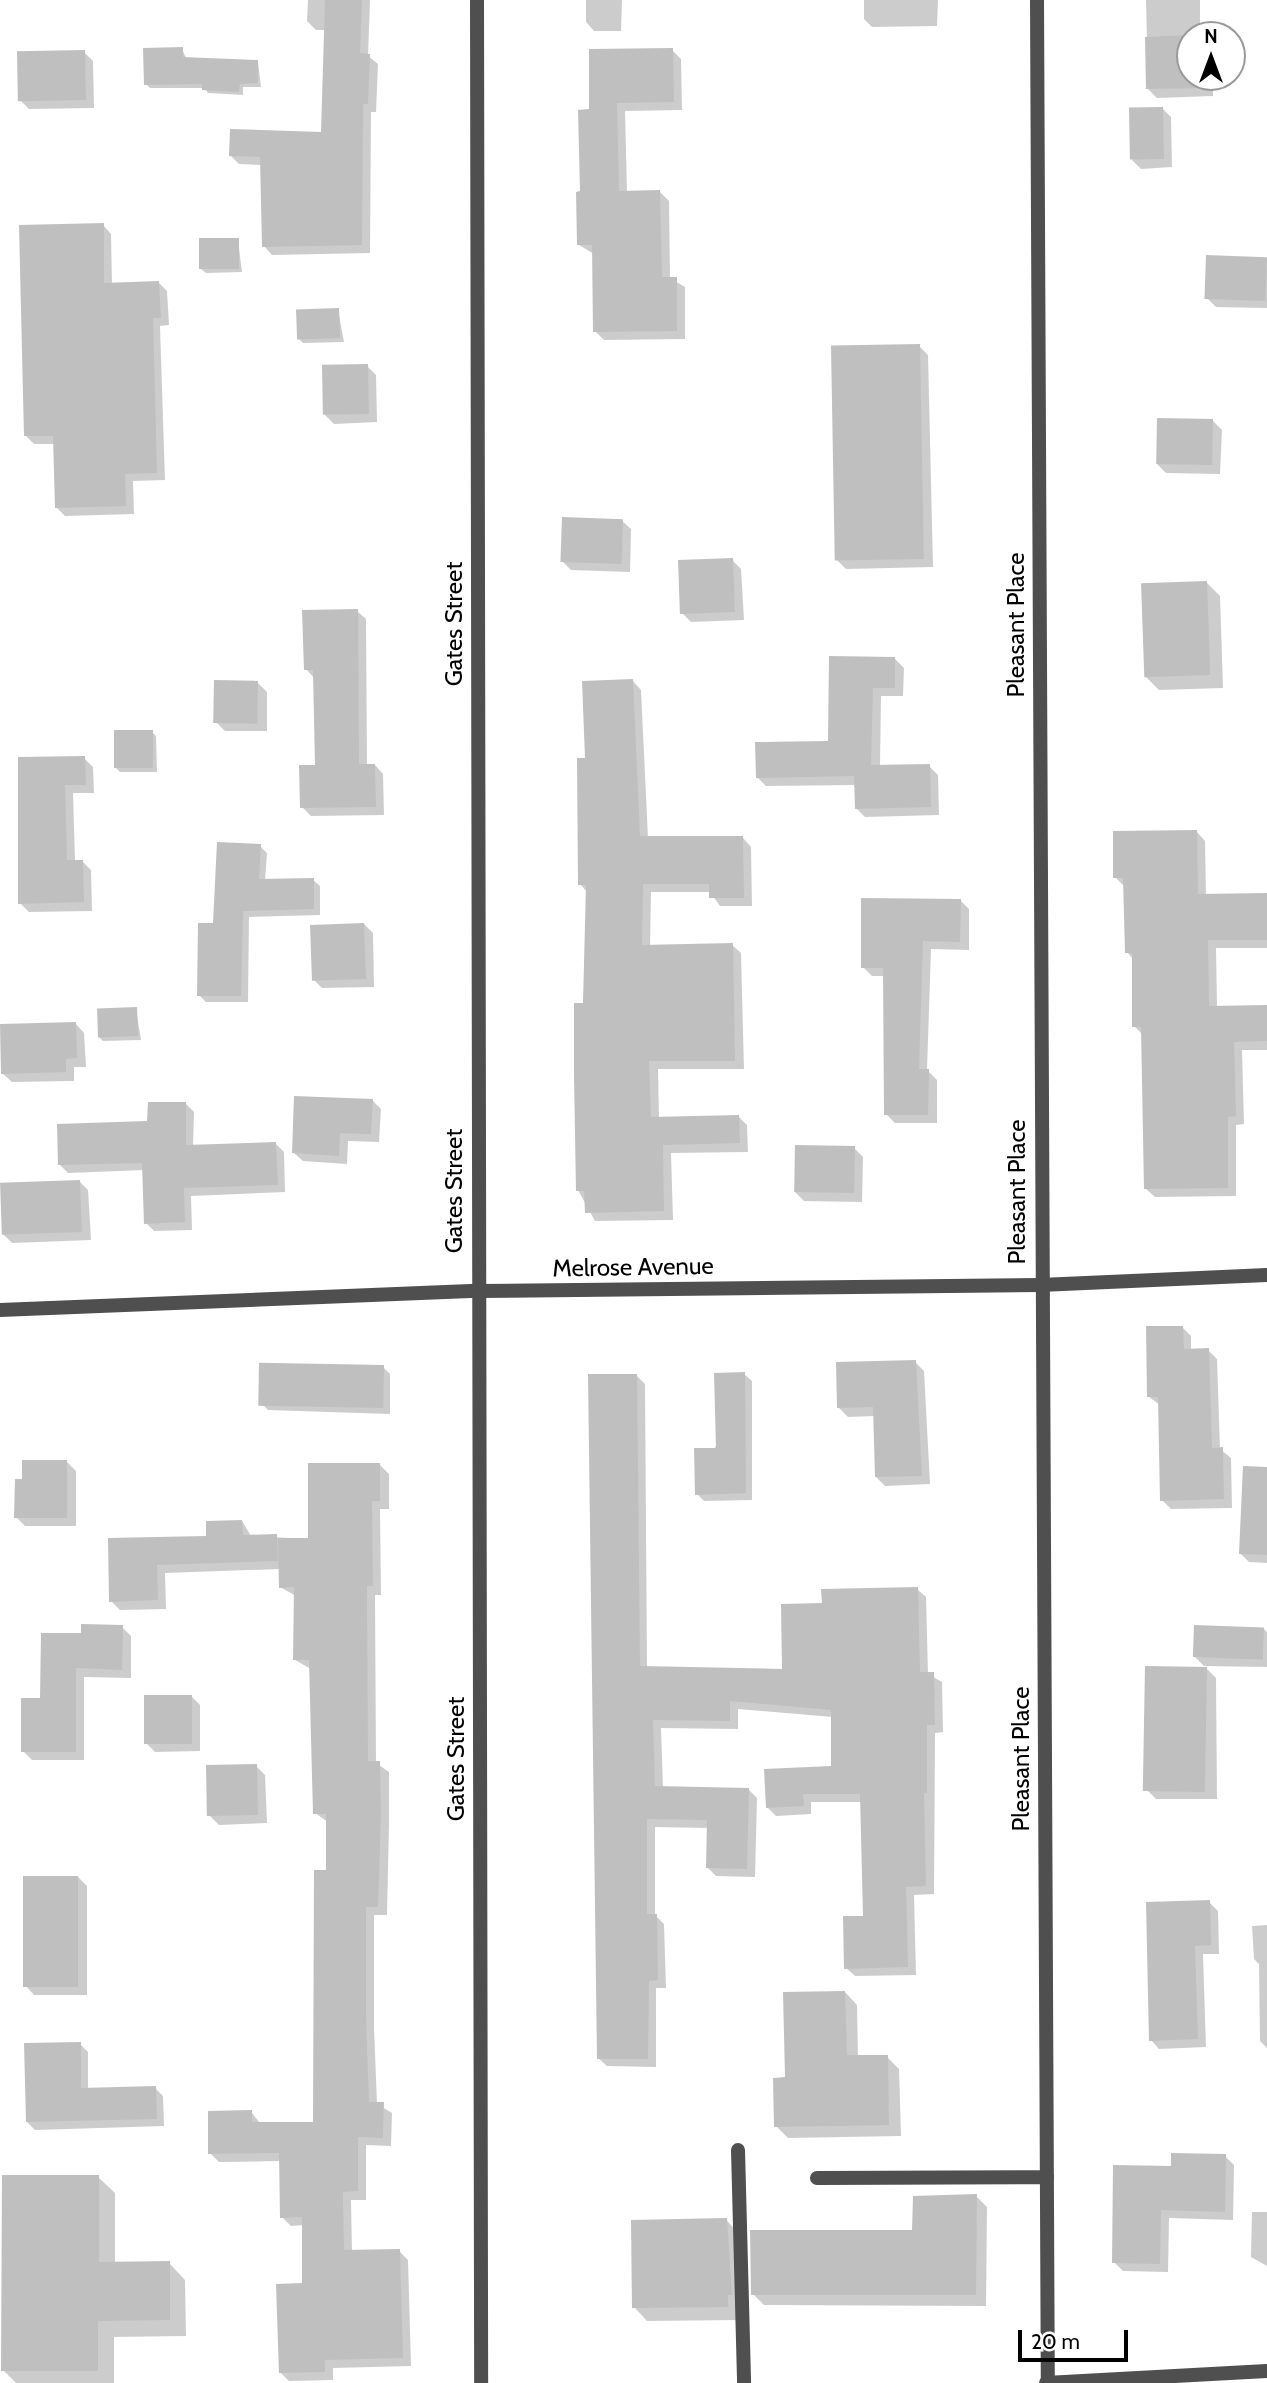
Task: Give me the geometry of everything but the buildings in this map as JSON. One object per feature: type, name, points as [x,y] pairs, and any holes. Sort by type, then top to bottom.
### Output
[{"type":"street","name":"Gates Street","points":[[477,0],[477,1292],[481,2383]]},
{"type":"street","name":"Pleasant Place","points":[[1037,0],[1040,1285],[1048,2383]]},
{"type":"street","name":"Melrose Avenue","points":[[0,1310],[477,1292],[1040,1285],[1267,1275]]},
{"type":"street","points":[[738,2150],[744,2383]]},
{"type":"street","points":[[817,2178],[1047,2177]]},
{"type":"street","points":[[1048,2383],[1267,2371]]}]
